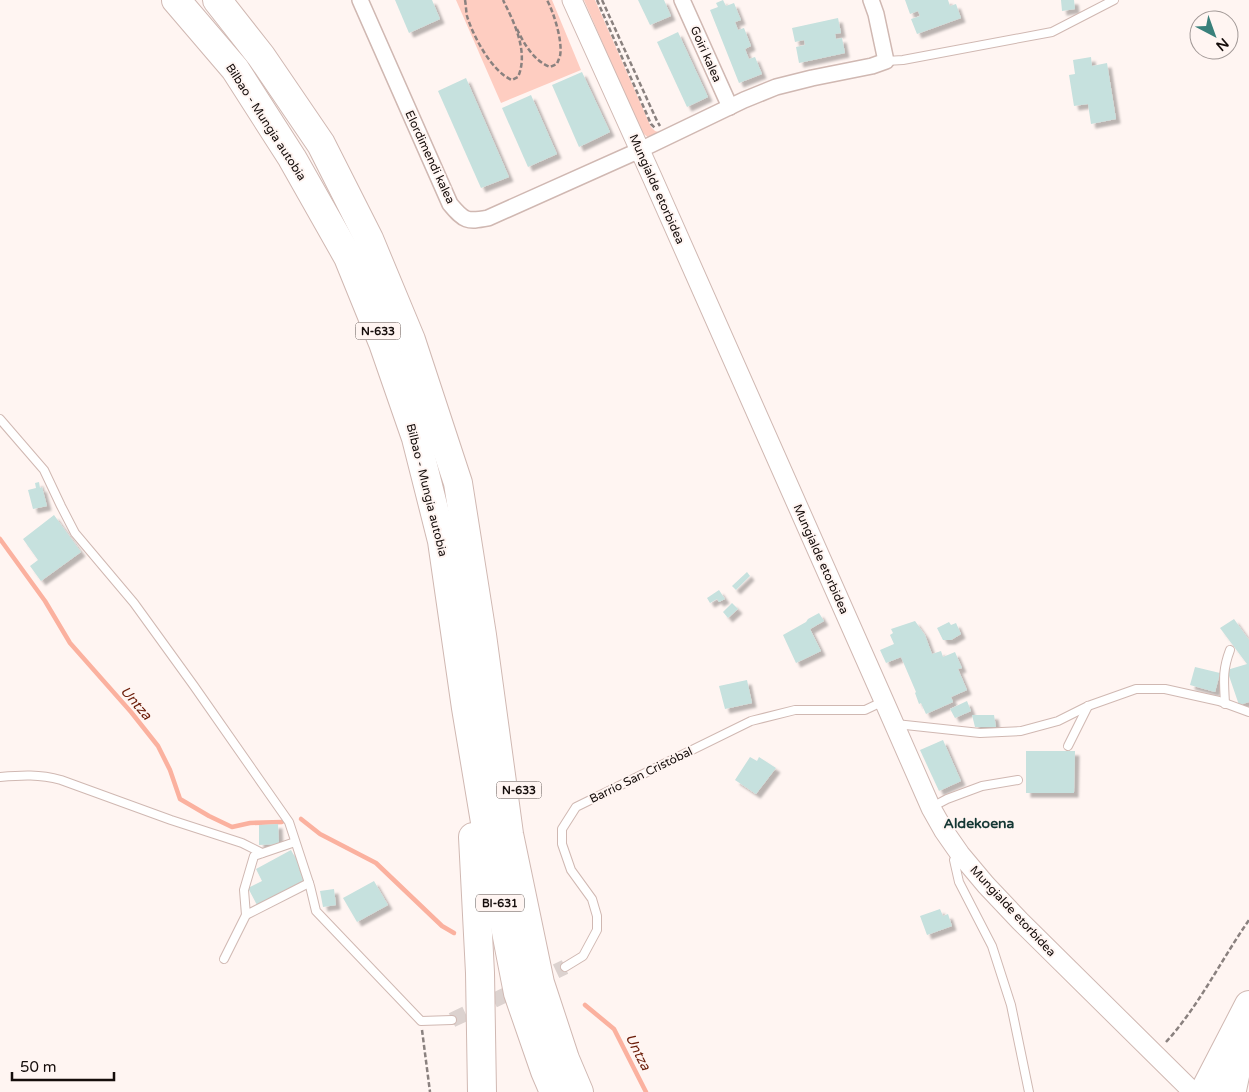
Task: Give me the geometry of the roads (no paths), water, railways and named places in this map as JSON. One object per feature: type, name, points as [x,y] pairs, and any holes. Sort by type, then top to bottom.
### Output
[{"type":"highway","name":"Bilbao - Mungia autobia","points":[[176,0],[235,70],[292,158],[348,257],[383,343],[416,438],[442,541],[466,708],[487,834],[518,993],[554,1092]]},
{"type":"highway","name":"Bilbao - Mungia autobia","points":[[217,0],[261,56],[321,144],[369,240],[411,340],[458,484],[483,645],[509,834],[540,983],[565,1059],[579,1092]]},
{"type":"highway","name":"N-633","points":[[458,484],[490,586],[521,805],[555,980],[574,1038],[596,1092]]},
{"type":"highway","points":[[466,708],[480,974],[482,1092]]},
{"type":"highway","points":[[1204,1092],[1249,1005]]},
{"type":"highway","points":[[1231,1091],[1237,1066],[1249,1042]]},
{"type":"highway","points":[[1231,1091],[1249,1060]]},
{"type":"street","name":"Elordimendi kalea","points":[[360,0],[450,204],[466,219],[475,221],[488,218],[776,87],[872,66],[886,61]]},
{"type":"street","name":"Mungialde etorbidea","points":[[572,0],[931,808],[944,831],[986,885],[1020,921],[1193,1092]]},
{"type":"street","name":"Goiri kalea","points":[[682,0],[730,107]]},
{"type":"street","points":[[872,0],[886,61]]},
{"type":"lane","points":[[886,61],[903,60],[1052,32],[1114,0]]},
{"type":"lane","points":[[0,420],[44,470],[75,533],[134,603],[289,822],[309,882],[316,911],[421,1021],[452,1020]]},
{"type":"lane","points":[[1226,704],[1224,672],[1230,650]]},
{"type":"lane","points":[[894,724],[980,733],[1021,731],[1058,721],[1088,706],[1136,689],[1165,689],[1219,701],[1249,712]]},
{"type":"lane","name":"Barrio San Cristóbal","points":[[565,967],[583,956],[597,930],[598,916],[592,899],[571,870],[562,844],[562,829],[576,807],[751,720],[795,710],[865,710],[884,701]]},
{"type":"lane","points":[[1068,746],[1088,706]]},
{"type":"lane","points":[[0,777],[22,775],[46,776],[61,780],[171,820],[242,843],[262,853]]},
{"type":"lane","points":[[931,808],[947,799],[982,786],[1018,780]]},
{"type":"lane","points":[[224,959],[246,915],[244,890],[254,856],[295,842]]},
{"type":"lane","points":[[960,854],[954,860],[959,882],[992,946],[1011,1004],[1029,1092]]},
{"type":"lane","points":[[246,915],[309,882]]},
{"type":"waterway","name":"Untza","points":[[0,539],[45,601],[70,643],[131,712],[158,746],[170,770],[180,799],[232,827],[250,823],[282,822]]},
{"type":"waterway","name":"Untza","points":[[301,819],[320,834],[376,863],[442,926],[454,933]]},
{"type":"waterway","name":"Untza","points":[[585,1005],[614,1029],[646,1092]]},
{"type":"tunnel","points":[[452,1020],[565,967]]},
{"type":"district","name":"Aldekoena","points":[[979,823]]}]
